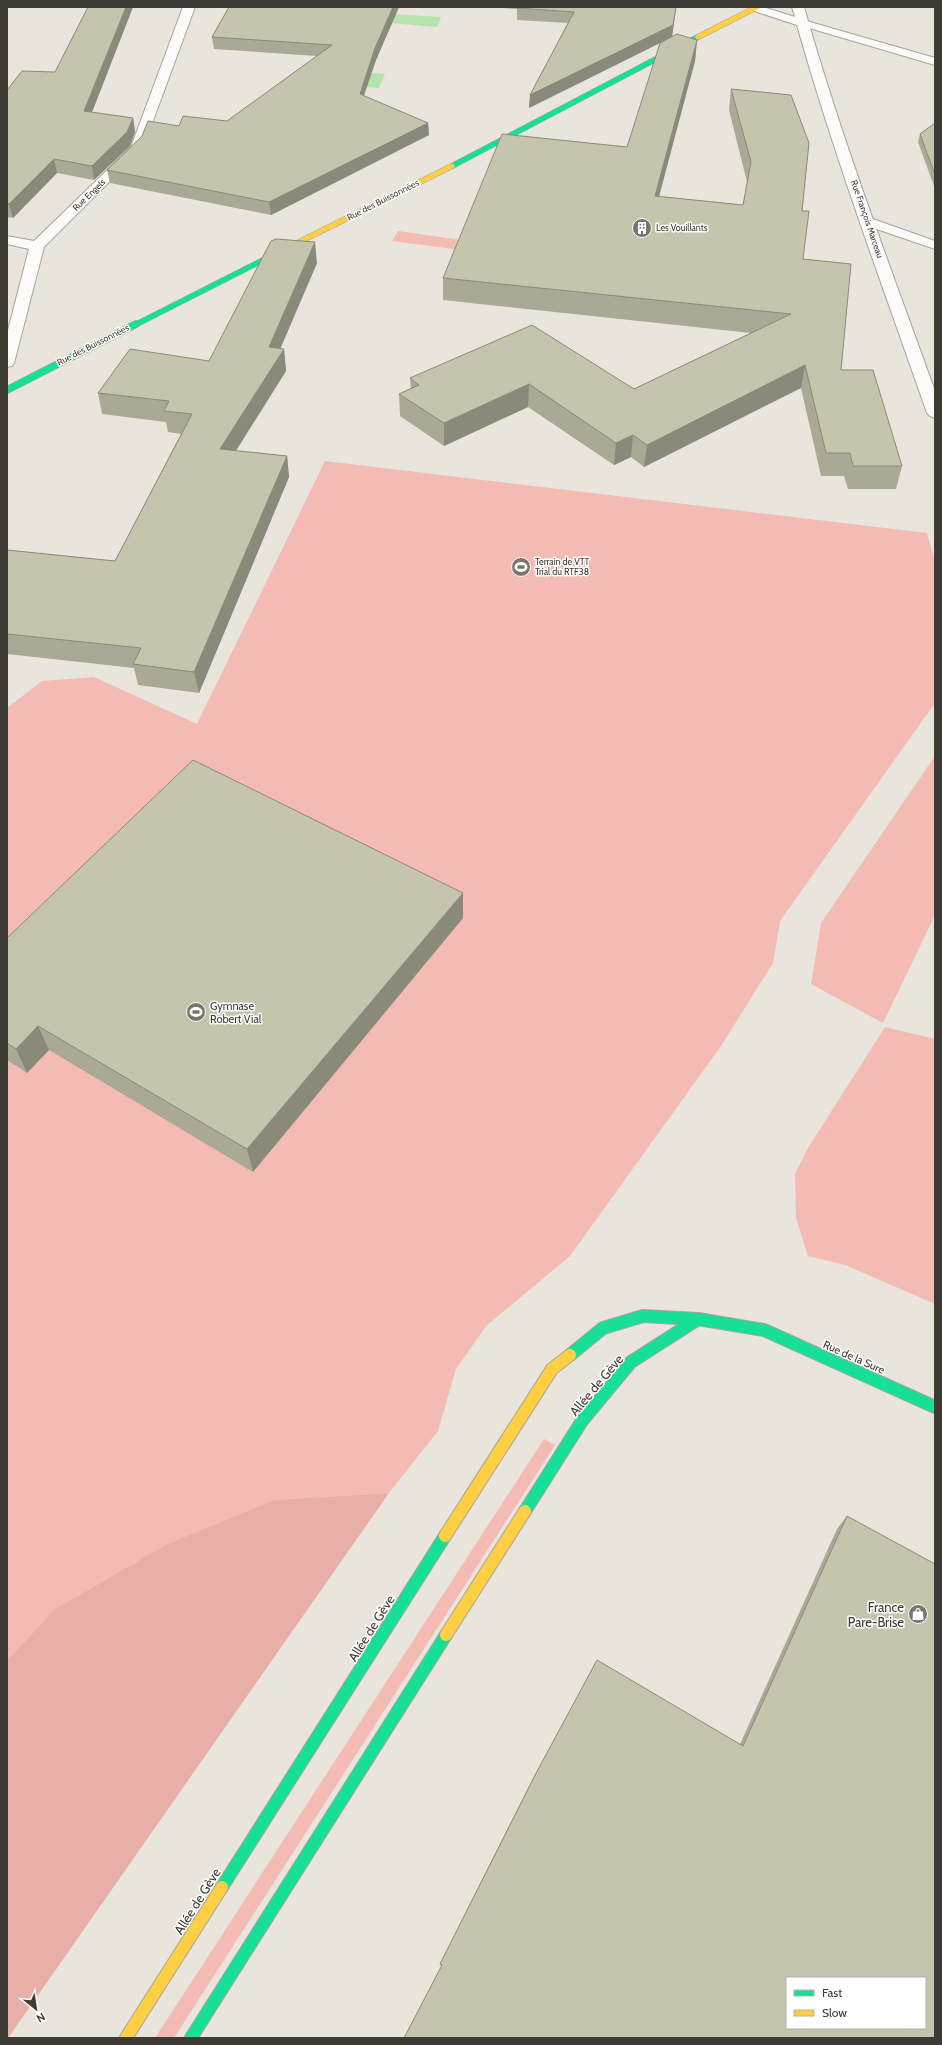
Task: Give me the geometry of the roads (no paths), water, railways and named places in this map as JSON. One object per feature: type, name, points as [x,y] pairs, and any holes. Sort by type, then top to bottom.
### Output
[{"type":"street","name":"Rue Engels","points":[[37,246],[137,148],[189,7]]},
{"type":"street","name":"Rue François Marceau","points":[[798,7],[814,63],[867,221],[935,413]]},
{"type":"street","points":[[756,8],[803,23]]},
{"type":"street","name":"Rue des Buissonnées","points":[[7,390],[211,284],[374,206],[756,8]]},
{"type":"street","points":[[7,240],[37,246],[7,363]]},
{"type":"street","name":"Allée de Gève","points":[[126,2038],[552,1369],[603,1328],[643,1316],[698,1319],[764,1330]]},
{"type":"street","name":"Allée de Gève","points":[[191,2038],[582,1421],[631,1362],[698,1319]]},
{"type":"street","name":"Rue de la Sure","points":[[764,1330],[935,1407]]},
{"type":"lane","points":[[803,23],[935,62]]},
{"type":"lane","points":[[867,221],[935,245]]},
{"type":"place","name":"Les Vouillants","points":[[642,228]]},
{"type":"place","name":"Terrain de VTT Trial du RTF38","points":[[521,567]]},
{"type":"place","name":"Gymnase Robert Vial","points":[[196,1012]]},
{"type":"place","name":"France Pare-Brise","points":[[918,1614]]}]
